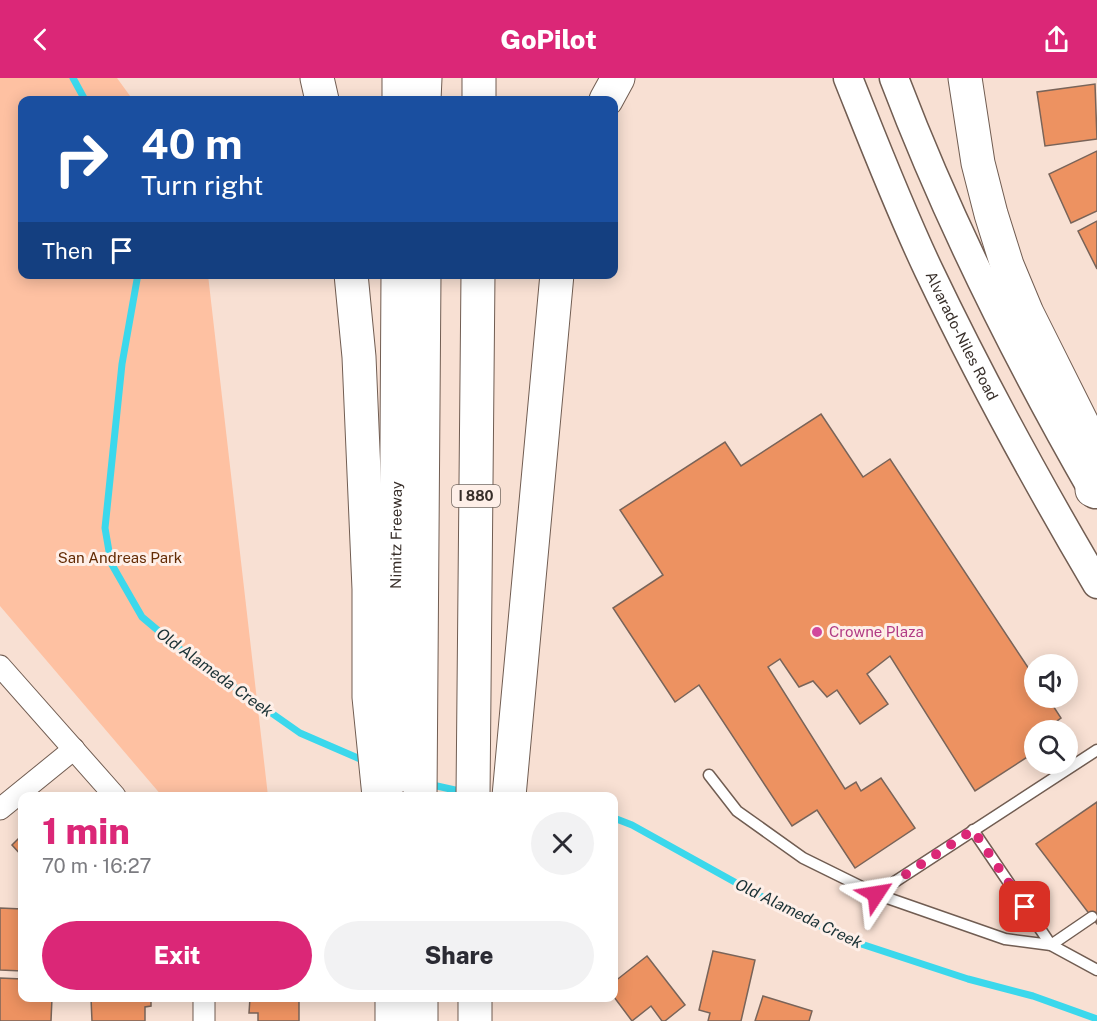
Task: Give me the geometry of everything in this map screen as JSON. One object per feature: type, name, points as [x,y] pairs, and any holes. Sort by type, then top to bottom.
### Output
[{"type":"highway","points":[[317,78],[321,96]]},
{"type":"highway","points":[[399,78],[399,96]]},
{"type":"highway","points":[[424,78],[424,96]]},
{"type":"highway","points":[[479,78],[479,96]]},
{"type":"highway","points":[[608,96],[618,78]]},
{"type":"highway","points":[[965,78],[978,162],[991,214],[1007,265],[1027,314],[1092,443],[1095,494]]},
{"type":"highway","points":[[351,279],[359,357],[369,589],[419,792]]},
{"type":"highway","name":"Nimitz Freeway","points":[[395,792],[398,279]]},
{"type":"highway","points":[[380,792],[396,703],[424,279]]},
{"type":"highway","name":"I 880","points":[[473,792],[478,279]]},
{"type":"highway","points":[[509,792],[557,279]]},
{"type":"highway","points":[[392,1002],[392,1021]]},
{"type":"highway","points":[[421,1002],[421,1021]]},
{"type":"main road","name":"Alvarado-Niles Road","points":[[848,78],[896,198],[928,270],[1000,410],[1097,584]]},
{"type":"main road","points":[[894,78],[945,203],[1001,323],[1095,494]]},
{"type":"street","points":[[0,666],[112,792]]},
{"type":"street","points":[[21,792],[74,749]]},
{"type":"street","points":[[0,809],[18,794]]},
{"type":"street","points":[[204,1002],[204,1021]]},
{"type":"lane","points":[[876,894],[1097,751]]},
{"type":"lane","points":[[709,775],[737,811],[803,858],[876,894],[1005,939],[1050,945],[1097,970]]},
{"type":"lane","points":[[973,830],[1050,945]]},
{"type":"lane","points":[[1050,945],[1092,918]]},
{"type":"green space","name":"San Andreas Park","points":[[0,78],[117,78],[130,96],[18,96],[18,279],[208,279],[268,792],[159,792],[0,606]]},
{"type":"building","points":[[1095,84],[1097,139],[1045,146],[1037,92]]},
{"type":"building","points":[[1097,151],[1097,211],[1071,223],[1049,174]]},
{"type":"building","points":[[1097,221],[1097,269],[1078,231]]},
{"type":"building","name":"Crowne Plaza","points":[[821,414],[863,477],[890,459],[1024,661],[1024,708],[1054,708],[1061,718],[1058,720],[1024,720],[1024,759],[975,791],[890,656],[867,674],[888,704],[860,724],[837,690],[827,697],[813,681],[799,687],[780,659],[768,667],[845,789],[856,782],[861,791],[881,778],[915,828],[855,868],[817,810],[792,826],[699,685],[675,702],[613,608],[663,575],[620,510],[725,442],[741,466]]},
{"type":"building","points":[[1097,802],[1097,924],[1036,844]]},
{"type":"building","points":[[18,839],[18,852],[12,845]]},
{"type":"building","points":[[0,908],[18,909],[18,971],[0,970]]},
{"type":"building","points":[[713,951],[755,960],[741,1021],[708,1021],[710,1013],[699,1010]]},
{"type":"building","points":[[647,956],[685,1005],[665,1021],[662,1021],[651,1006],[632,1021],[618,1002],[618,979]]},
{"type":"building","points":[[0,978],[18,979],[18,1002],[52,1002],[51,1021],[0,1021]]},
{"type":"building","points":[[763,996],[812,1011],[809,1021],[755,1021]]},
{"type":"building","points":[[91,1002],[151,1002],[151,1006],[145,1007],[145,1021],[92,1021]]},
{"type":"building","points":[[250,1002],[299,1002],[299,1021],[258,1021],[258,1013],[249,1013]]},
{"type":"waterway","name":"Old Alameda Creek","points":[[73,78],[83,96]]},
{"type":"waterway","name":"Old Alameda Creek","points":[[137,279],[122,364],[105,528],[111,563],[142,617],[180,649],[300,733],[367,762]]},
{"type":"waterway","name":"Old Alameda Creek","points":[[428,784],[464,792]]},
{"type":"waterway","name":"Old Alameda Creek","points":[[618,820],[846,939],[968,979],[1033,996],[1097,1019]]},
{"type":"place","name":"Crowne Plaza","points":[[817,632]]},
{"type":"route","points":[[876,894],[973,830],[1025,907]]}]
